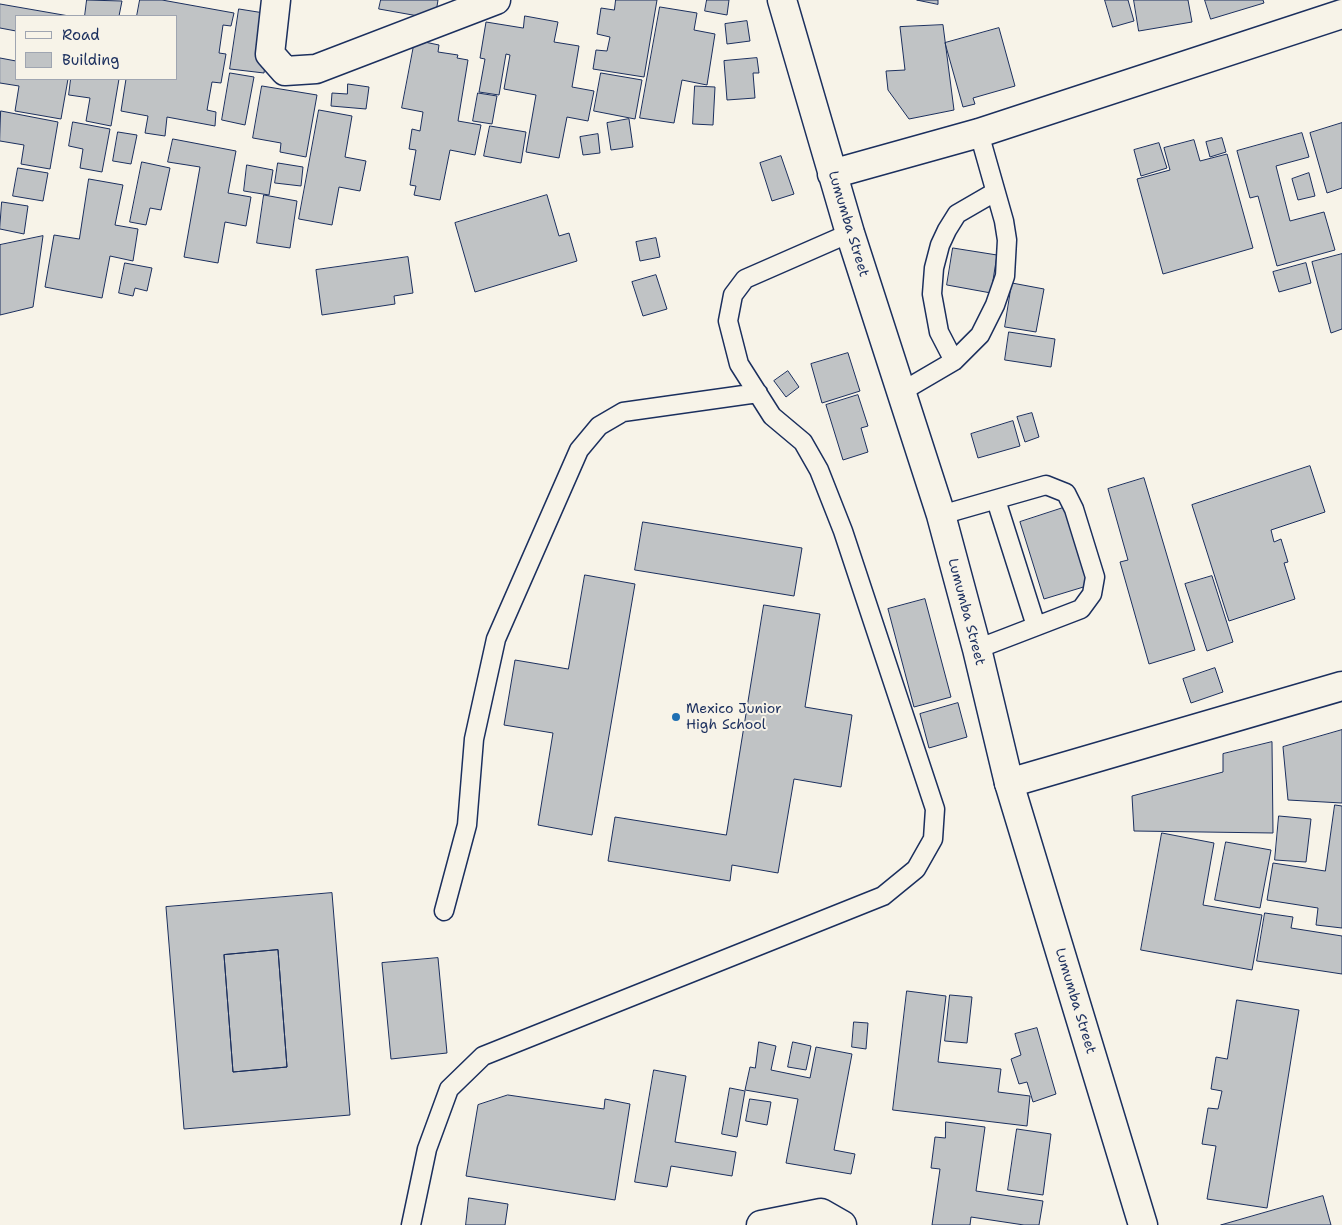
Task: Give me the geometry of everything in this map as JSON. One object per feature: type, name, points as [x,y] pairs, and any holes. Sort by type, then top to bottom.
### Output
[{"type":"main road","points":[[276,0],[270,54],[285,71],[316,69],[496,0]]},
{"type":"main road","name":"Lumumba Street","points":[[782,0],[850,234],[941,515],[977,649],[1009,783],[1143,1225]]},
{"type":"main road","points":[[832,174],[979,133],[1342,14]]},
{"type":"main road","points":[[1009,783],[1342,686]]},
{"type":"main road","points":[[761,1225],[821,1213],[842,1225]]},
{"type":"lane","points":[[901,392],[954,361],[980,334],[995,305],[1004,276],[1007,240],[979,133]]},
{"type":"lane","points":[[954,361],[939,332],[932,294],[934,268],[940,245],[958,214],[995,192]]},
{"type":"lane","points":[[411,1225],[427,1149],[449,1089],[483,1056],[883,896],[916,869],[933,839],[935,808],[843,531],[819,470],[803,442],[772,416],[739,364],[728,321],[733,294],[745,279],[850,234]]},
{"type":"lane","points":[[444,911],[467,825],[474,739],[496,640],[579,450],[599,426],[623,412],[758,393]]},
{"type":"lane","points":[[941,515],[1046,485],[1066,493],[1074,509],[1095,576],[1092,594],[1081,609],[977,649]]},
{"type":"lane","points":[[996,500],[1036,626]]},
{"type":"building","points":[[87,0],[122,1],[119,15],[85,15]]},
{"type":"building","points":[[140,0],[162,0],[234,13],[231,26],[223,25],[219,53],[226,54],[221,83],[212,82],[207,110],[216,112],[215,126],[167,117],[165,136],[145,133],[148,116],[121,111],[126,80],[178,80],[178,15],[137,15]]},
{"type":"building","points":[[381,0],[438,0],[435,19],[379,9]]},
{"type":"building","points":[[616,0],[657,0],[644,77],[593,69],[596,50],[607,51],[610,37],[597,34],[601,8],[614,10]]},
{"type":"building","points":[[707,0],[729,0],[727,15],[705,11]]},
{"type":"building","points":[[917,0],[938,0],[938,4]]},
{"type":"building","points":[[1105,0],[1128,0],[1134,21],[1113,27]]},
{"type":"building","points":[[1134,0],[1188,0],[1192,22],[1139,31]]},
{"type":"building","points":[[1205,0],[1263,0],[1264,3],[1211,19]]},
{"type":"building","points":[[0,4],[63,15],[15,15],[15,31],[0,28]]},
{"type":"building","points":[[660,7],[697,13],[694,30],[715,34],[707,85],[682,80],[674,123],[640,118]]},
{"type":"building","points":[[239,9],[264,13],[268,45],[264,73],[230,69]]},
{"type":"building","points":[[525,16],[558,22],[554,42],[579,46],[572,87],[594,91],[588,121],[567,117],[559,158],[526,152],[536,95],[504,89],[510,55],[506,54],[499,95],[479,92],[485,59],[480,58],[486,22],[523,28]]},
{"type":"building","points":[[747,21],[750,41],[727,44],[725,24]]},
{"type":"building","points":[[943,25],[954,110],[909,119],[888,90],[886,71],[905,70],[900,27]]},
{"type":"building","points":[[999,28],[1015,86],[973,98],[975,104],[963,107],[945,43]]},
{"type":"building","points":[[415,40],[439,45],[438,52],[458,55],[457,58],[468,60],[458,121],[481,125],[475,155],[450,150],[440,200],[414,195],[416,186],[410,185],[416,150],[409,149],[412,129],[420,131],[423,112],[402,108]]},
{"type":"building","points":[[0,58],[15,61],[15,80],[68,80],[61,119],[15,111],[19,86],[0,83]]},
{"type":"building","points":[[757,58],[759,73],[753,73],[755,98],[727,100],[724,61]]},
{"type":"building","points":[[230,73],[254,77],[245,125],[222,120]]},
{"type":"building","points":[[601,73],[642,80],[635,119],[594,111]]},
{"type":"building","points":[[71,80],[119,80],[111,126],[86,121],[90,98],[69,95]]},
{"type":"building","points":[[348,84],[369,87],[366,109],[331,106],[332,93],[347,94]]},
{"type":"building","points":[[262,86],[317,95],[306,157],[280,152],[281,143],[253,138]]},
{"type":"building","points":[[695,86],[715,87],[713,125],[693,124]]},
{"type":"building","points":[[478,93],[497,96],[492,124],[473,121]]},
{"type":"building","points":[[319,110],[352,116],[345,157],[366,161],[360,191],[339,187],[332,225],[299,219]]},
{"type":"building","points":[[1,111],[58,122],[50,169],[21,164],[24,145],[0,141]]},
{"type":"building","points":[[629,119],[633,147],[611,150],[607,123]]},
{"type":"building","points":[[73,122],[110,129],[102,172],[80,168],[83,149],[69,146]]},
{"type":"building","points":[[1342,123],[1342,188],[1327,193],[1310,133]]},
{"type":"building","points":[[490,126],[526,132],[521,163],[484,156]]},
{"type":"building","points":[[118,132],[137,135],[131,164],[113,161]]},
{"type":"building","points":[[1302,133],[1309,157],[1276,166],[1290,221],[1324,212],[1335,250],[1277,266],[1258,196],[1250,198],[1237,151]]},
{"type":"building","points":[[598,134],[600,153],[583,155],[580,137]]},
{"type":"building","points":[[1222,138],[1226,152],[1210,157],[1206,142]]},
{"type":"building","points":[[173,139],[236,151],[228,193],[251,197],[246,226],[225,222],[218,263],[184,257],[200,167],[168,162]]},
{"type":"building","points":[[1194,140],[1200,161],[1227,154],[1253,248],[1163,274],[1137,179],[1170,170],[1164,148]]},
{"type":"building","points":[[1159,143],[1167,168],[1141,176],[1134,150]]},
{"type":"building","points":[[781,156],[794,194],[772,201],[760,163]]},
{"type":"building","points":[[142,162],[170,168],[161,210],[150,208],[146,225],[130,222]]},
{"type":"building","points":[[278,163],[303,167],[301,186],[275,183]]},
{"type":"building","points":[[247,165],[273,170],[269,195],[244,191]]},
{"type":"building","points":[[18,168],[48,173],[43,201],[13,196]]},
{"type":"building","points":[[1309,173],[1315,196],[1298,200],[1292,179]]},
{"type":"building","points":[[89,179],[123,185],[115,225],[138,229],[133,261],[110,256],[102,298],[45,287],[54,235],[79,239]]},
{"type":"building","points":[[264,195],[297,201],[290,248],[257,243]]},
{"type":"building","points":[[547,195],[559,236],[569,233],[577,261],[475,292],[455,223]]},
{"type":"building","points":[[2,202],[28,206],[24,234],[0,229]]},
{"type":"building","points":[[43,236],[33,307],[0,315],[0,245]]},
{"type":"building","points":[[656,238],[660,257],[640,261],[636,242]]},
{"type":"building","points":[[953,248],[997,255],[991,293],[947,285]]},
{"type":"building","points":[[1342,254],[1342,329],[1331,333],[1312,262]]},
{"type":"building","points":[[408,257],[413,293],[394,296],[395,304],[322,315],[316,270]]},
{"type":"building","points":[[125,263],[152,268],[147,291],[135,288],[133,296],[119,293]]},
{"type":"building","points":[[1306,263],[1311,283],[1279,292],[1273,272]]},
{"type":"building","points":[[656,275],[667,309],[643,316],[632,282]]},
{"type":"building","points":[[1012,283],[1044,289],[1036,332],[1005,327]]},
{"type":"building","points":[[1009,332],[1055,339],[1051,367],[1005,360]]},
{"type":"building","points":[[848,353],[860,391],[822,403],[811,364]]},
{"type":"building","points":[[788,371],[799,387],[786,397],[774,381]]},
{"type":"building","points":[[858,395],[868,426],[861,428],[868,452],[843,460],[826,405]]},
{"type":"building","points":[[1032,413],[1039,437],[1025,442],[1017,417]]},
{"type":"building","points":[[1013,421],[1020,446],[978,458],[971,434]]},
{"type":"building","points":[[1310,466],[1325,512],[1271,530],[1274,542],[1281,539],[1288,562],[1284,563],[1295,599],[1229,621],[1192,505]]},
{"type":"building","points":[[1144,478],[1195,650],[1149,664],[1120,562],[1128,560],[1108,489]]},
{"type":"building","points":[[1066,507],[1090,585],[1044,599],[1020,522]]},
{"type":"building","points":[[643,522],[802,548],[794,596],[635,570]]},
{"type":"building","points":[[585,575],[635,584],[592,835],[538,825],[553,733],[504,725],[515,660],[568,669]]},
{"type":"building","points":[[1212,576],[1233,642],[1207,651],[1185,584]]},
{"type":"building","points":[[925,599],[951,697],[914,707],[888,609]]},
{"type":"building","points":[[764,605],[820,614],[805,707],[852,715],[841,787],[794,779],[778,873],[732,865],[730,881],[608,861],[615,817],[726,835]]},
{"type":"building","points":[[1215,668],[1223,692],[1191,703],[1183,679]]},
{"type":"building","points":[[958,703],[967,737],[929,748],[920,714]]},
{"type":"building","points":[[1342,730],[1342,803],[1288,800],[1283,747]]},
{"type":"building","points":[[1272,742],[1273,833],[1134,831],[1132,796],[1223,772],[1223,754]]},
{"type":"building","points":[[1335,805],[1342,806],[1342,928],[1316,925],[1318,908],[1267,900],[1273,863],[1325,871]]},
{"type":"building","points":[[1279,816],[1311,819],[1306,862],[1275,860]]},
{"type":"building","points":[[1162,833],[1214,843],[1203,905],[1262,915],[1252,970],[1141,950]]},
{"type":"building","points":[[1226,842],[1271,850],[1260,908],[1215,900]]},
{"type":"building","points":[[332,893],[350,1115],[184,1129],[166,907]],"holes":[[[278,950],[287,1067],[233,1072],[224,955]]]},
{"type":"building","points":[[1265,913],[1293,917],[1291,928],[1342,936],[1342,974],[1257,961]]},
{"type":"building","points":[[278,950],[287,1067],[233,1072],[224,955]]},
{"type":"building","points":[[438,958],[447,1053],[391,1059],[382,963]]},
{"type":"building","points":[[907,991],[946,996],[938,1062],[1001,1069],[998,1092],[1030,1096],[1027,1126],[893,1110]]},
{"type":"building","points":[[950,995],[972,997],[967,1043],[945,1041]]},
{"type":"building","points":[[1237,1000],[1299,1010],[1267,1208],[1207,1199],[1216,1146],[1202,1144],[1208,1108],[1218,1109],[1222,1091],[1211,1089],[1216,1057],[1227,1059]]},
{"type":"building","points":[[854,1022],[868,1023],[866,1049],[852,1047]]},
{"type":"building","points":[[1037,1028],[1056,1094],[1033,1102],[1027,1082],[1019,1084],[1011,1059],[1021,1055],[1015,1034]]},
{"type":"building","points":[[759,1042],[776,1046],[771,1070],[810,1078],[816,1047],[852,1054],[834,1150],[855,1154],[851,1174],[786,1163],[798,1099],[745,1090],[750,1067],[755,1068]]},
{"type":"building","points":[[793,1042],[811,1046],[806,1070],[788,1067]]},
{"type":"building","points":[[654,1070],[686,1076],[675,1142],[736,1152],[732,1176],[671,1166],[667,1187],[635,1182]]},
{"type":"building","points":[[730,1088],[745,1091],[737,1137],[722,1134]]},
{"type":"building","points":[[508,1095],[604,1109],[605,1099],[630,1104],[615,1200],[466,1176],[478,1105]]},
{"type":"building","points":[[750,1099],[771,1102],[767,1125],[746,1121]]},
{"type":"building","points":[[946,1122],[985,1127],[976,1191],[1043,1201],[1039,1225],[1024,1225],[971,1217],[970,1225],[932,1225],[940,1169],[931,1168],[935,1137],[945,1138]]},
{"type":"building","points":[[1017,1129],[1051,1134],[1043,1195],[1008,1190]]},
{"type":"building","points":[[1323,1196],[1331,1225],[1221,1225]]},
{"type":"building","points":[[469,1198],[508,1204],[505,1225],[466,1225]]},
{"type":"place","name":"Mexico Junior High School","points":[[676,717]]}]
